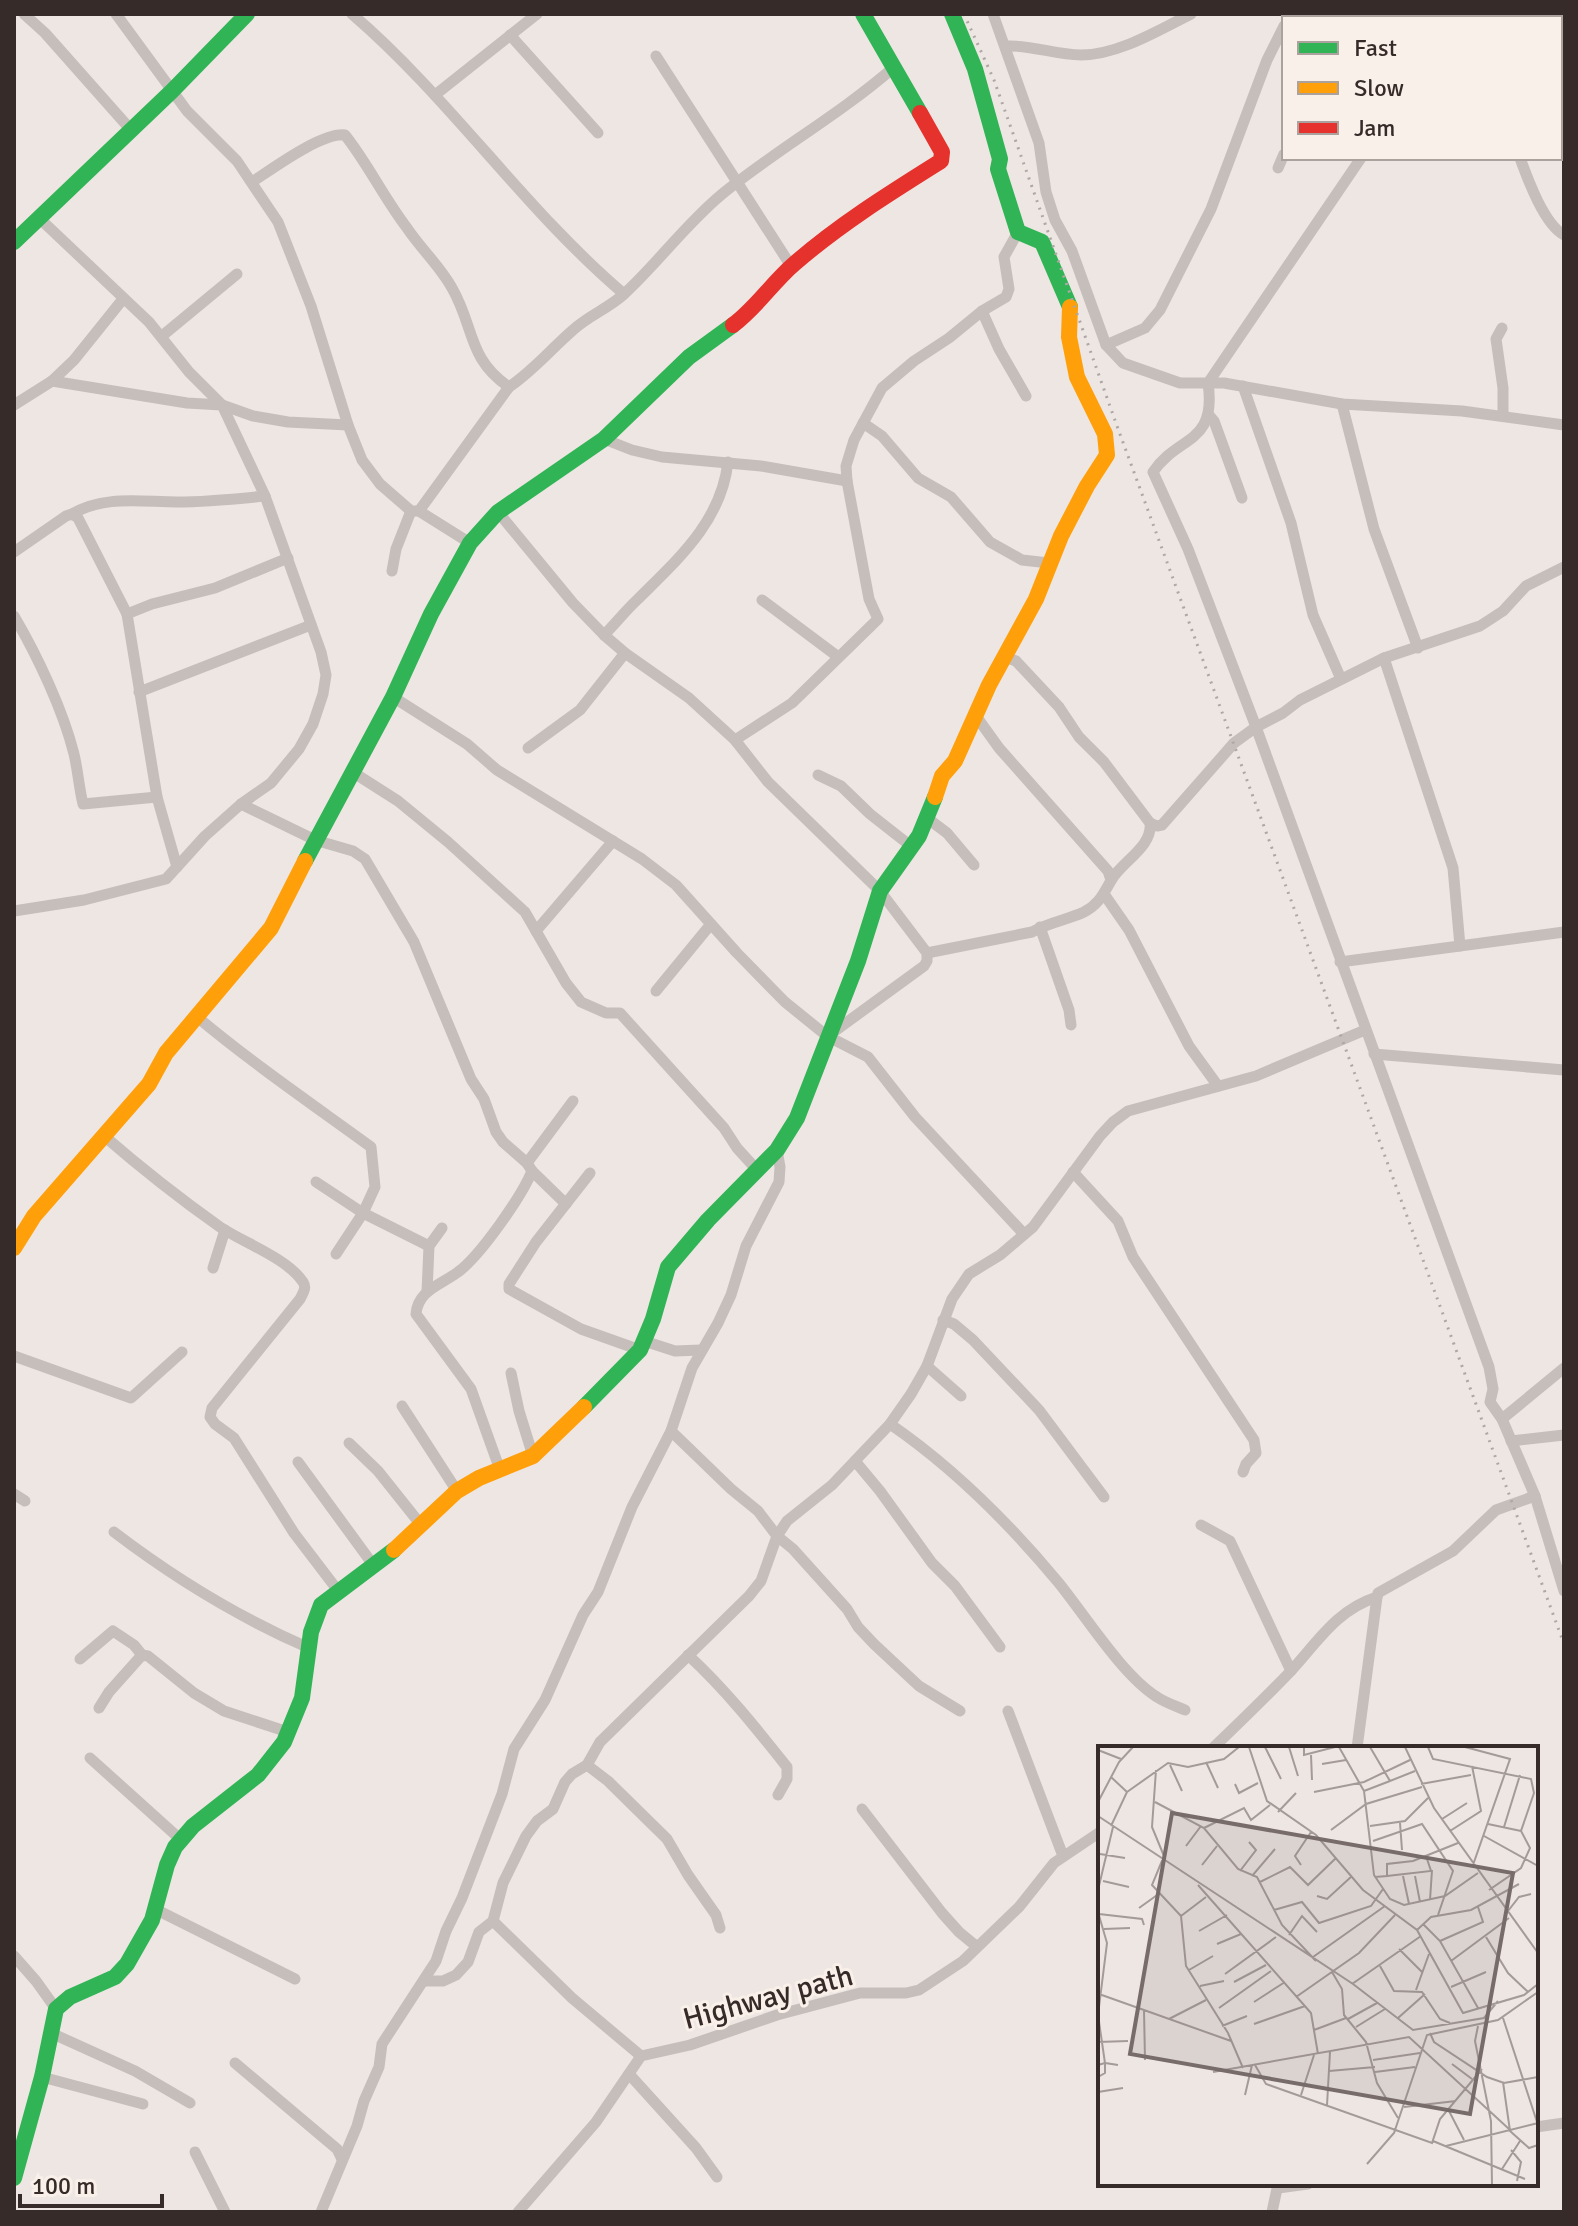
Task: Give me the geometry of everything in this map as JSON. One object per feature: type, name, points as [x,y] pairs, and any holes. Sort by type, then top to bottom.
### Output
[{"type":"street","points":[[24,14],[45,33],[131,130]]},
{"type":"street","points":[[116,14],[187,111],[237,161],[278,222],[315,319],[348,425],[369,470],[380,484],[415,511],[470,543]]},
{"type":"street","points":[[14,242],[172,91],[247,14]]},
{"type":"street","points":[[352,14],[435,95],[561,236],[624,294]]},
{"type":"street","points":[[435,95],[537,14]]},
{"type":"street","points":[[14,1248],[34,1216],[149,1084],[166,1053],[271,928],[470,543],[498,512],[604,439],[689,357],[752,311],[791,266],[856,214],[941,161],[942,152],[863,14]]},
{"type":"street","points":[[735,740],[792,703],[878,619],[869,599],[847,481],[846,466],[854,440],[882,388],[907,366],[1006,297],[1009,289],[1004,257],[1018,232],[998,169],[1000,159],[975,69],[952,14]]},
{"type":"street","points":[[993,14],[1007,46],[1039,143],[1046,192],[1055,220],[1072,251],[1106,345],[1123,363],[1180,383],[1243,386],[1342,404],[1426,408],[1564,425]]},
{"type":"street","points":[[1007,46],[1081,55],[1095,53],[1120,46],[1191,14]]},
{"type":"street","points":[[1106,345],[1145,328],[1160,310],[1211,209],[1267,60],[1282,30]]},
{"type":"street","points":[[510,35],[598,133]]},
{"type":"street","points":[[656,56],[791,266]]},
{"type":"street","points":[[392,571],[396,549],[415,511],[509,387],[527,375],[576,327],[605,310],[624,294],[702,212],[738,182],[795,139],[857,99],[893,68]]},
{"type":"street","points":[[252,182],[297,154],[337,134],[345,135],[408,230],[451,285],[483,364],[509,387]]},
{"type":"street","points":[[1278,168],[1282,159]]},
{"type":"street","points":[[1360,160],[1208,383],[1208,414],[1192,441],[1162,459],[1153,472],[1188,549],[1256,727],[1489,1367],[1493,1389],[1490,1402],[1502,1419],[1535,1496],[1564,1591]]},
{"type":"street","points":[[1521,160],[1529,184],[1555,230],[1564,235]]},
{"type":"street","points":[[14,911],[84,900],[166,879],[205,836],[241,804],[271,783],[299,749],[313,724],[326,675],[321,652],[265,496],[222,405],[189,372],[162,336],[38,217]]},
{"type":"street","points":[[14,2178],[42,2077],[56,2009],[61,2001],[103,1985],[120,1972],[136,1951],[157,1910],[169,1856],[180,1839],[259,1774],[280,1751],[306,1683],[312,1617],[321,1605],[402,1544],[457,1491],[533,1456],[588,1406],[642,1346],[668,1267],[708,1220],[777,1150],[797,1118],[858,961],[880,891],[912,847],[927,818],[942,776],[955,761],[989,685],[1036,599],[1049,563],[1087,486],[1103,463],[1108,446],[1077,377],[1069,337],[1071,315],[1066,291],[1042,242],[1018,232]]},
{"type":"street","points":[[162,336],[237,274]]},
{"type":"street","points":[[14,405],[52,381],[74,360],[123,299]]},
{"type":"street","points":[[982,311],[1026,396]]},
{"type":"street","points":[[1502,328],[1496,339],[1503,388],[1503,416]]},
{"type":"street","points":[[52,381],[175,401],[222,405],[253,416],[288,422],[348,425]]},
{"type":"street","points":[[1243,386],[1291,523],[1313,615],[1341,679]]},
{"type":"street","points":[[1342,404],[1374,529],[1418,648]]},
{"type":"street","points":[[1208,414],[1214,421],[1242,498]]},
{"type":"street","points":[[863,423],[882,436],[918,478],[951,497],[990,542],[1022,560],[1049,563]]},
{"type":"street","points":[[604,439],[662,457],[728,462],[847,481]]},
{"type":"street","points":[[604,635],[681,559],[696,540],[718,502],[726,480],[728,462]]},
{"type":"street","points":[[14,552],[86,505],[265,496]]},
{"type":"street","points":[[498,512],[573,603],[604,635],[689,698],[735,740],[768,782],[880,891],[927,953],[924,966],[827,1036]]},
{"type":"street","points":[[72,514],[78,518],[127,614],[157,797],[177,867]]},
{"type":"street","points":[[127,614],[152,604],[215,588],[288,558]]},
{"type":"street","points":[[1150,823],[1162,825],[1234,743],[1256,727],[1384,658],[1480,626],[1503,611],[1526,586],[1564,567]]},
{"type":"street","points":[[762,600],[837,656]]},
{"type":"street","points":[[14,616],[31,645],[64,722],[83,804],[157,797]]},
{"type":"street","points":[[139,692],[311,625]]},
{"type":"street","points":[[528,748],[580,710],[625,653]]},
{"type":"street","points":[[927,953],[1032,932],[1086,911],[1104,894],[1111,880],[1147,839],[1151,830],[1150,823],[1104,762],[1079,737],[1059,707],[1016,661],[1005,657]]},
{"type":"street","points":[[1384,658],[1453,868],[1460,946]]},
{"type":"street","points":[[393,697],[467,744],[497,770],[613,841],[676,885],[785,1002],[827,1036],[868,1057],[930,1134],[1024,1234]]},
{"type":"street","points":[[976,716],[999,748],[1108,871],[1111,880]]},
{"type":"street","points":[[351,771],[398,801],[525,912],[575,996],[606,1013],[620,1013],[724,1128],[757,1170]]},
{"type":"street","points":[[818,775],[841,786],[912,847]]},
{"type":"street","points":[[241,804],[315,840],[353,851],[365,859],[414,942],[496,1132],[566,1204]]},
{"type":"street","points":[[927,818],[947,833],[974,865]]},
{"type":"street","points":[[536,931],[613,841]]},
{"type":"street","points":[[1104,894],[1129,930],[1189,1046],[1218,1086]]},
{"type":"street","points":[[656,991],[711,924]]},
{"type":"street","points":[[1040,927],[1069,1010],[1071,1025]]},
{"type":"street","points":[[1340,962],[1564,932]]},
{"type":"street","points":[[196,1016],[245,1057],[301,1094],[371,1147],[375,1187],[363,1213],[336,1254]]},
{"type":"street","points":[[426,1981],[443,1981],[456,1975],[468,1962],[479,1932],[493,1921],[503,1883],[526,1836],[537,1821],[553,1809],[565,1782],[587,1765],[600,1742],[761,1581],[777,1536],[787,1521],[832,1485],[890,1424],[927,1366],[952,1299],[969,1274],[1000,1255],[1024,1234],[1113,1122],[1128,1111],[1256,1076],[1365,1030]]},
{"type":"street","points":[[1374,1054],[1564,1070]]},
{"type":"street","points":[[500,1470],[471,1389],[416,1314],[417,1303],[427,1292],[462,1270],[475,1255],[512,1206],[530,1167],[573,1101]]},
{"type":"street","points":[[103,1135],[164,1188],[225,1230],[285,1265],[303,1282],[305,1289],[300,1299],[212,1408],[210,1417],[234,1438],[294,1533],[339,1592]]},
{"type":"street","points":[[321,2212],[379,2067],[382,2044],[412,1996],[426,1981],[436,1961],[502,1794],[514,1749],[545,1700],[583,1615],[598,1592],[632,1507],[671,1431],[692,1368],[731,1295],[746,1246],[779,1182],[777,1150]]},
{"type":"street","points":[[1073,1172],[1118,1221],[1133,1257],[1254,1440],[1256,1453],[1243,1472]]},
{"type":"street","points":[[590,1173],[536,1242],[509,1284],[509,1289],[581,1329],[642,1346],[675,1351],[701,1350]]},
{"type":"street","points":[[316,1182],[363,1213],[429,1246]]},
{"type":"street","points":[[427,1292],[429,1246],[442,1228]]},
{"type":"street","points":[[213,1268],[225,1230]]},
{"type":"street","points":[[943,1320],[954,1324],[973,1340],[1039,1410],[1104,1497]]},
{"type":"street","points":[[14,1356],[131,1398],[182,1352]]},
{"type":"street","points":[[927,1366],[961,1396]]},
{"type":"street","points":[[1502,1419],[1564,1368]]},
{"type":"street","points":[[511,1373],[533,1456]]},
{"type":"street","points":[[402,1406],[457,1491]]},
{"type":"street","points":[[890,1424],[918,1443],[978,1494],[1059,1583],[1137,1679],[1157,1697],[1185,1710]]},
{"type":"street","points":[[671,1431],[758,1511],[874,1644],[919,1686],[960,1711]]},
{"type":"street","points":[[1511,1441],[1564,1435]]},
{"type":"street","points":[[349,1443],[378,1471],[421,1525]]},
{"type":"street","points":[[855,1461],[1000,1647]]},
{"type":"street","points":[[298,1462],[374,1566]]},
{"type":"street","points":[[14,1494],[25,1501]]},
{"type":"street","points":[[1357,1746],[1378,1593],[1453,1551],[1496,1510],[1535,1496]]},
{"type":"street","points":[[1201,1525],[1230,1541],[1291,1671]]},
{"type":"street","points":[[114,1532],[149,1559],[206,1594],[309,1648]]},
{"type":"street","points":[[1215,1746],[1291,1671],[1329,1625],[1356,1604],[1377,1597]]},
{"type":"street","points":[[80,1659],[113,1631],[194,1693],[224,1711],[288,1732]]},
{"type":"street","points":[[99,1708],[142,1655]]},
{"type":"street","points":[[688,1655],[733,1699],[787,1767],[787,1779],[778,1795]]},
{"type":"street","points":[[1008,1711],[1065,1855]]},
{"type":"street","points":[[90,1758],[180,1839]]},
{"type":"street","points":[[587,1765],[608,1781],[667,1839],[716,1915],[720,1928]]},
{"type":"street","points":[[862,1809],[942,1913],[976,1946]]},
{"type":"street","name":"Highway path","points":[[641,2056],[690,2045],[777,2015],[860,1993],[891,1994],[919,1990],[963,1961],[1019,1907],[1054,1863],[1098,1833]]},
{"type":"street","points":[[157,1910],[295,1979]]},
{"type":"street","points":[[493,1921],[572,1998],[641,2056],[596,2122],[518,2212]]},
{"type":"street","points":[[14,1956],[56,2009]]},
{"type":"street","points":[[51,2033],[135,2071],[190,2103]]},
{"type":"street","points":[[235,2063],[337,2149],[342,2159]]},
{"type":"street","points":[[629,2074],[696,2148],[717,2177]]},
{"type":"street","points":[[42,2077],[143,2104]]},
{"type":"street","points":[[1538,2127],[1564,2123]]},
{"type":"street","points":[[195,2152],[225,2212]]},
{"type":"street","points":[[1272,2212],[1278,2186]]},
{"type":"railway","points":[[964,14],[994,80],[1117,426],[1564,1644]]},
{"type":"traffic: fast","points":[[14,242],[172,91],[247,14]]},
{"type":"traffic: fast","points":[[863,14],[920,113]]},
{"type":"traffic: fast","points":[[952,14],[975,69],[1000,159],[998,169],[1018,232],[1042,242],[1070,307]]},
{"type":"traffic: fast","points":[[305,861],[393,697],[431,614],[470,543],[498,512],[604,439],[689,357],[733,325]]},
{"type":"traffic: fast","points":[[584,1407],[640,1350],[653,1319],[668,1267],[708,1220],[777,1150],[797,1118],[858,961],[880,891],[919,836],[935,797]]},
{"type":"traffic: fast","points":[[14,2178],[42,2077],[56,2009],[70,1997],[115,1977],[127,1964],[152,1920],[175,1847],[193,1826],[258,1775],[284,1742],[302,1698],[311,1632],[321,1605],[394,1550]]},
{"type":"traffic: slow","points":[[935,797],[942,776],[955,761],[989,685],[1036,599],[1061,536],[1107,455],[1105,434],[1077,377],[1069,337],[1070,307]]},
{"type":"traffic: slow","points":[[14,1248],[34,1216],[149,1084],[166,1053],[271,928],[305,861]]},
{"type":"traffic: slow","points":[[394,1550],[457,1491],[479,1478],[533,1456],[584,1407]]},
{"type":"traffic: jam","points":[[733,325],[811,249],[941,161],[942,152],[920,113]]}]
